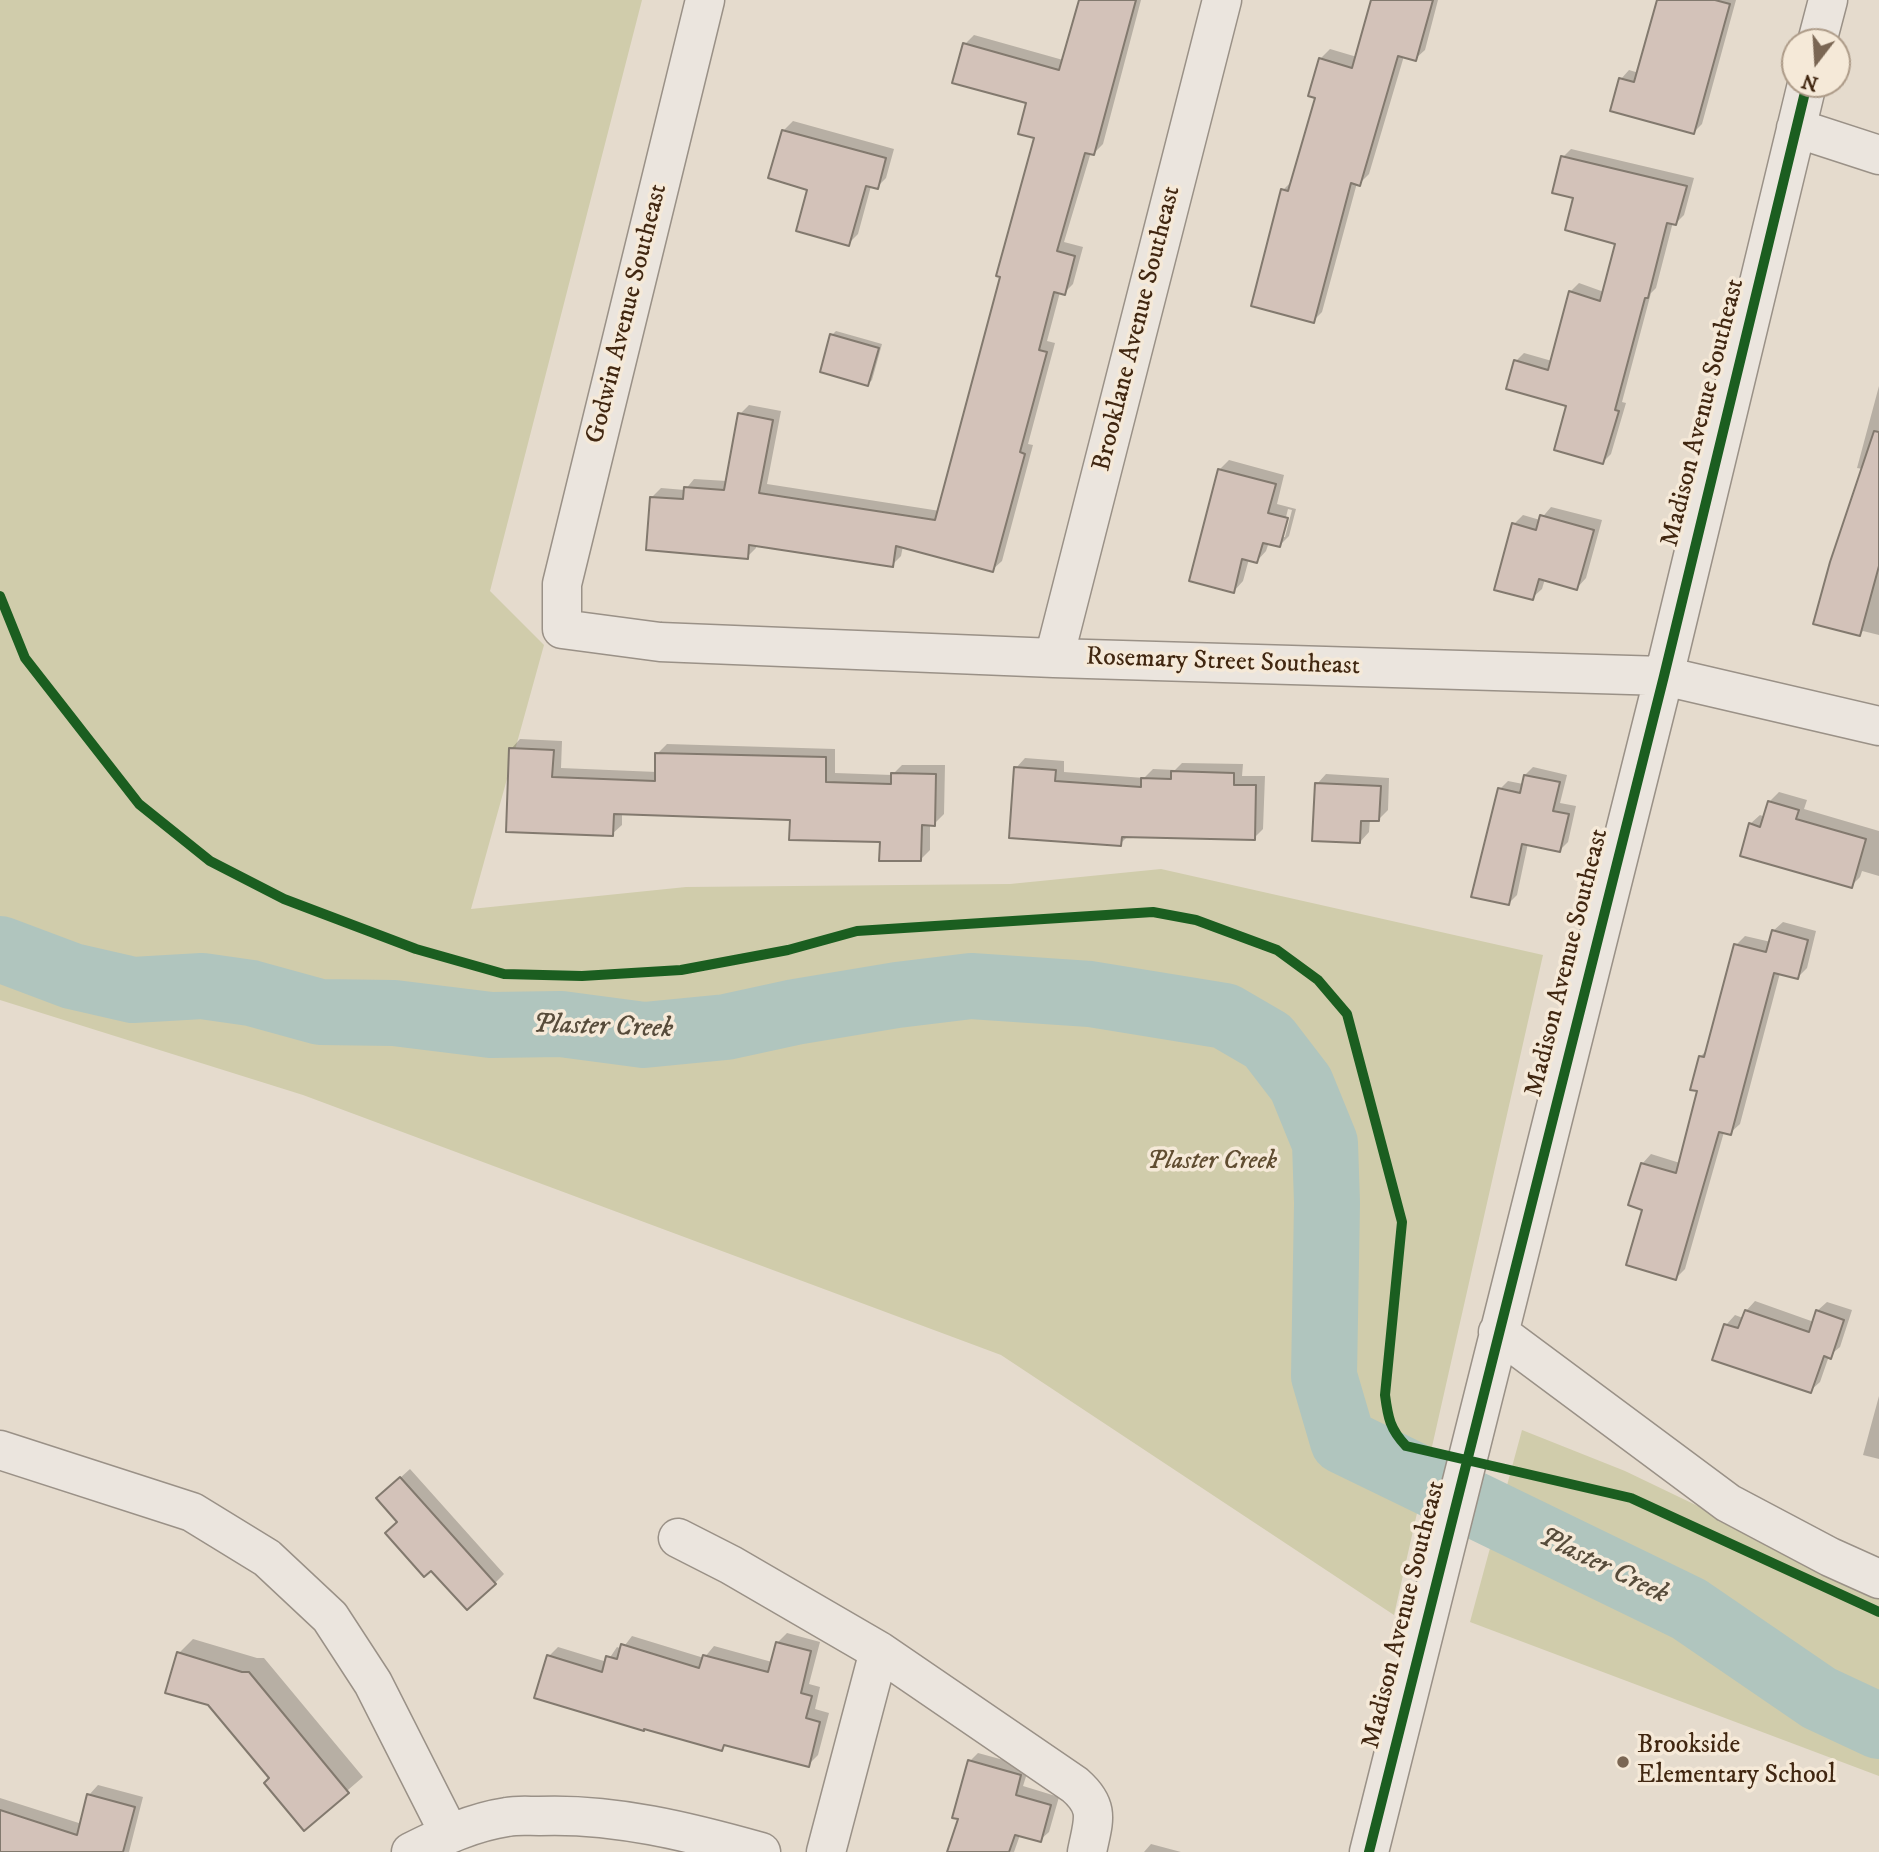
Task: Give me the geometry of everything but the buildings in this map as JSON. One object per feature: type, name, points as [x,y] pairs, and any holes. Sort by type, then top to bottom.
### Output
[{"type":"street","name":"Godwin Avenue Southeast","points":[[562,629],[562,584],[705,0]]},
{"type":"street","name":"Brooklane Avenue Southeast","points":[[1054,658],[1222,0]]},
{"type":"street","points":[[1821,28],[1828,0]]},
{"type":"street","name":"Madison Avenue Southeast","points":[[1369,1852],[1664,676],[1804,98]]},
{"type":"street","points":[[1796,128],[1879,155]]},
{"type":"street","name":"Rosemary Street Southeast","points":[[562,629],[660,642],[1054,658],[1664,676],[1879,726]]},
{"type":"street","points":[[1498,1332],[1728,1503],[1830,1557],[1879,1579]]},
{"type":"street","points":[[0,1450],[192,1512],[267,1558],[330,1617],[373,1684],[449,1833]]},
{"type":"street","points":[[678,1538],[731,1565],[879,1651],[1075,1784],[1089,1797],[1094,1817],[1087,1852]]},
{"type":"street","points":[[826,1852],[879,1651]]},
{"type":"street","points":[[411,1852],[449,1833],[507,1817],[568,1815],[635,1823],[761,1852]]},
{"type":"green space","name":"Plaster Creek","points":[[0,0],[642,0],[490,591],[544,645],[471,909],[686,887],[1010,884],[1161,869],[1543,955],[1394,1615],[1001,1355],[303,1095],[0,1000]]},
{"type":"green space","name":"Plaster Creek","points":[[1522,1430],[1625,1471],[1879,1593],[1879,1776],[1470,1622]]},
{"type":"waterway","name":"Plaster Creek","points":[[0,949],[72,976],[133,990],[202,986],[251,993],[320,1012],[394,1013],[491,1025],[561,1024],[644,1035],[726,1027],[795,1012],[971,986],[1090,994],[1225,1016],[1268,1041],[1301,1084],[1325,1143],[1327,1203],[1324,1376],[1343,1441],[1689,1609],[1819,1698],[1879,1726]]},
{"type":"cycle path","points":[[1369,1852],[1664,676],[1804,98]]},
{"type":"cycle path","points":[[0,596],[25,658],[139,804],[210,861],[284,899],[416,949],[504,974],[582,976],[681,970],[788,950],[857,931],[1153,912],[1196,920],[1277,950],[1318,980],[1347,1014],[1402,1222],[1385,1395],[1391,1423],[1406,1446],[1631,1498],[1879,1612]]},
{"type":"place","name":"Brookside Elementary School","points":[[1623,1762]]}]
